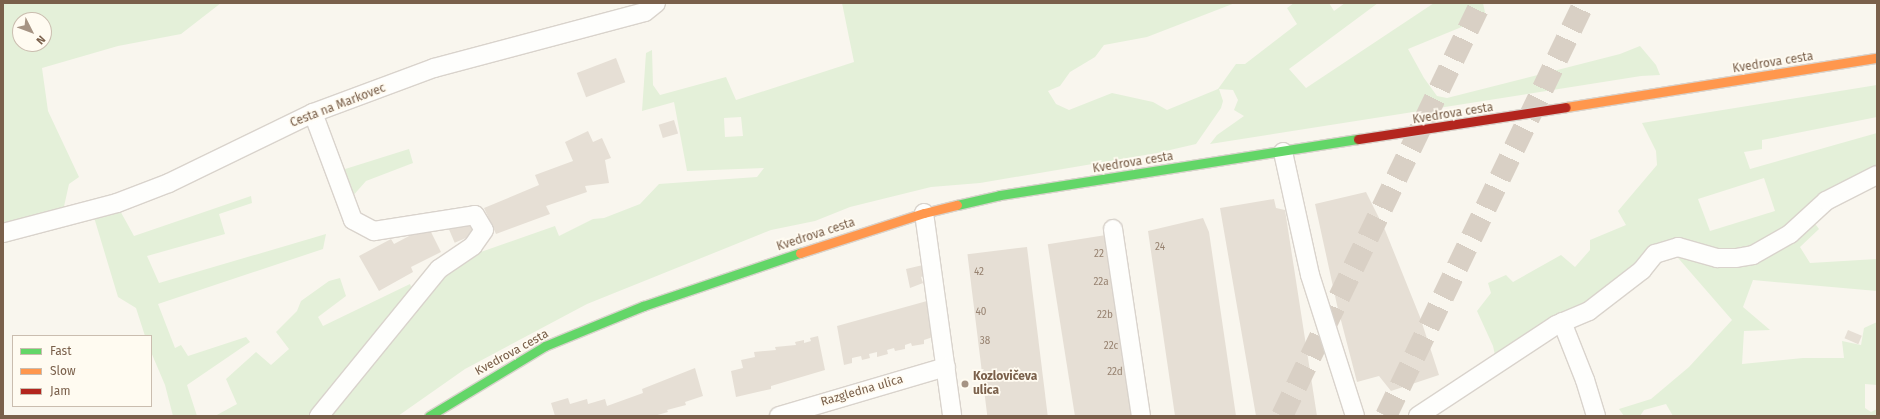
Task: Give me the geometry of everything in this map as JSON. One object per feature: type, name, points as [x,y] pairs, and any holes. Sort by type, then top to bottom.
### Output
[{"type":"street","name":"Cesta na Markovec","points":[[3,233],[117,203],[169,183],[313,113],[434,68],[645,12],[656,3]]},
{"type":"street","name":"Kvedrova cesta","points":[[429,416],[552,343],[643,306],[924,213],[1000,195],[1877,58]]},
{"type":"street","points":[[313,113],[352,220],[374,231],[475,215],[484,230],[473,246],[439,269],[319,416]]},
{"type":"street","points":[[1283,152],[1310,275],[1355,416]]},
{"type":"street","points":[[1418,416],[1562,322],[1589,311],[1619,290],[1642,270],[1655,254],[1678,247],[1717,258],[1736,258],[1753,255],[1790,234],[1826,201],[1877,175]]},
{"type":"street","points":[[924,213],[952,416]]},
{"type":"street","points":[[1113,229],[1141,416]]},
{"type":"street","points":[[1562,322],[1585,380],[1596,416]]},
{"type":"street","name":"Razgledna ulica","points":[[779,416],[946,367]]},
{"type":"green space","points":[[3,3],[221,3],[181,34],[118,46],[42,68],[48,111],[79,177],[69,184],[63,211],[3,227]]},
{"type":"green space","points":[[842,3],[1235,3],[1147,37],[1104,45],[1095,57],[1070,72],[1060,86],[1048,91],[1056,104],[1069,110],[1112,93],[1153,102],[1167,110],[1218,89],[1236,64],[1245,64],[1297,24],[1287,8],[1294,3],[1329,3],[1334,11],[1345,3],[1378,3],[1289,69],[1306,88],[1434,3],[1483,3],[1486,17],[1408,49],[1424,78],[1437,96],[1447,98],[1620,54],[1640,46],[1656,65],[1660,75],[1641,76],[1210,144],[1217,135],[1244,116],[1234,110],[1238,100],[1233,90],[1219,89],[1223,101],[1221,108],[1196,144],[1157,153],[980,183],[931,187],[850,207],[815,221],[771,230],[587,304],[465,369],[398,416],[324,416],[458,260],[555,226],[559,236],[593,219],[604,218],[640,204],[659,184],[757,177],[764,168],[687,171],[674,102],[642,111],[646,53],[652,50],[653,85],[660,95],[726,77],[736,100],[854,62]],"holes":[[[741,117],[743,136],[725,137],[724,118]]]},
{"type":"green space","points":[[1877,85],[1877,117],[1762,140],[1762,149],[1744,152],[1750,169],[1877,133],[1877,169],[1782,235],[1728,254],[1681,243],[1496,360],[1493,346],[1477,311],[1491,293],[1488,283],[1506,275],[1513,282],[1561,255],[1575,267],[1590,250],[1590,240],[1626,225],[1618,211],[1657,165],[1656,151],[1642,123]],"holes":[[[1764,178],[1775,211],[1710,231],[1698,199]]]},
{"type":"green space","points":[[409,149],[413,163],[366,181],[351,198],[342,170]]},
{"type":"green space","points":[[251,196],[252,203],[219,214],[225,234],[147,256],[159,283],[326,234],[323,249],[158,304],[175,348],[181,345],[188,356],[246,337],[250,342],[187,385],[197,416],[173,416],[165,385],[152,354],[152,335],[145,335],[136,308],[118,297],[93,214],[118,207],[134,236]]},
{"type":"green space","points":[[1813,221],[1819,229],[1800,247],[1810,263],[1877,259],[1877,291],[1753,280],[1743,307],[1770,330],[1744,331],[1742,364],[1803,358],[1844,358],[1842,341],[1861,345],[1864,328],[1877,322],[1877,385],[1865,384],[1865,408],[1871,412],[1877,409],[1877,416],[1673,416],[1666,404],[1644,410],[1640,416],[1624,416],[1619,409],[1651,399],[1689,367],[1732,320],[1672,251],[1733,265]]},
{"type":"green space","points":[[340,278],[346,296],[318,317],[323,326],[410,284],[413,291],[312,416],[215,416],[237,404],[226,379],[256,352],[271,365],[289,349],[276,332],[297,311],[301,301],[329,281]]},
{"type":"building","points":[[616,58],[625,82],[586,97],[577,73]]},
{"type":"building","points":[[674,120],[678,133],[663,138],[659,125]]},
{"type":"building","points":[[588,131],[593,142],[602,138],[611,158],[605,160],[609,183],[585,186],[587,192],[546,206],[550,214],[496,234],[484,208],[539,185],[535,175],[573,161],[565,142]]},
{"type":"building","points":[[1366,192],[1385,230],[1420,317],[1439,375],[1391,391],[1379,376],[1357,382],[1337,305],[1315,204]]},
{"type":"building","points":[[1274,199],[1276,208],[1285,210],[1317,416],[1256,416],[1220,208]]},
{"type":"building","points":[[1203,218],[1209,232],[1236,416],[1175,416],[1148,231]]},
{"type":"building","points":[[470,220],[476,234],[455,243],[449,229]]},
{"type":"building","points":[[428,226],[441,252],[411,267],[413,272],[379,291],[359,256],[391,239],[394,244]]},
{"type":"building","points":[[1106,235],[1135,416],[1075,416],[1048,244]]},
{"type":"building","points":[[1027,247],[1048,416],[987,416],[967,254]]},
{"type":"building","points":[[923,265],[926,275],[921,277],[923,283],[910,288],[906,269]]},
{"type":"building","points":[[927,301],[933,337],[924,340],[924,344],[912,346],[911,343],[905,345],[905,349],[895,351],[894,348],[887,350],[888,354],[877,357],[877,352],[869,354],[870,358],[862,360],[861,356],[852,358],[852,363],[844,365],[837,326]]},
{"type":"building","points":[[1848,330],[1862,336],[1858,344],[1844,338]]},
{"type":"building","points":[[818,336],[825,370],[771,386],[771,389],[736,397],[731,371],[743,368],[741,360],[755,357],[754,352],[776,350],[775,347],[796,345],[795,342],[804,340],[804,343],[811,341],[810,338]]},
{"type":"building","points":[[695,368],[703,396],[685,402],[686,405],[667,410],[668,412],[654,416],[555,416],[551,403],[568,398],[570,404],[587,399],[588,404],[605,399],[607,406],[643,393],[642,389]]},
{"type":"tunnel","points":[[1282,416],[1481,3]]},
{"type":"tunnel","points":[[1386,416],[1584,3]]},
{"type":"traffic: fast","points":[[957,205],[1000,195],[1358,139]]},
{"type":"traffic: fast","points":[[429,416],[545,346],[643,306],[800,253]]},
{"type":"traffic: slow","points":[[1566,107],[1877,58]]},
{"type":"traffic: slow","points":[[800,253],[924,213],[957,205]]},
{"type":"traffic: jam","points":[[1358,139],[1566,107]]},
{"type":"place","name":"Kozlovičeva ulica","points":[[965,384]]}]
